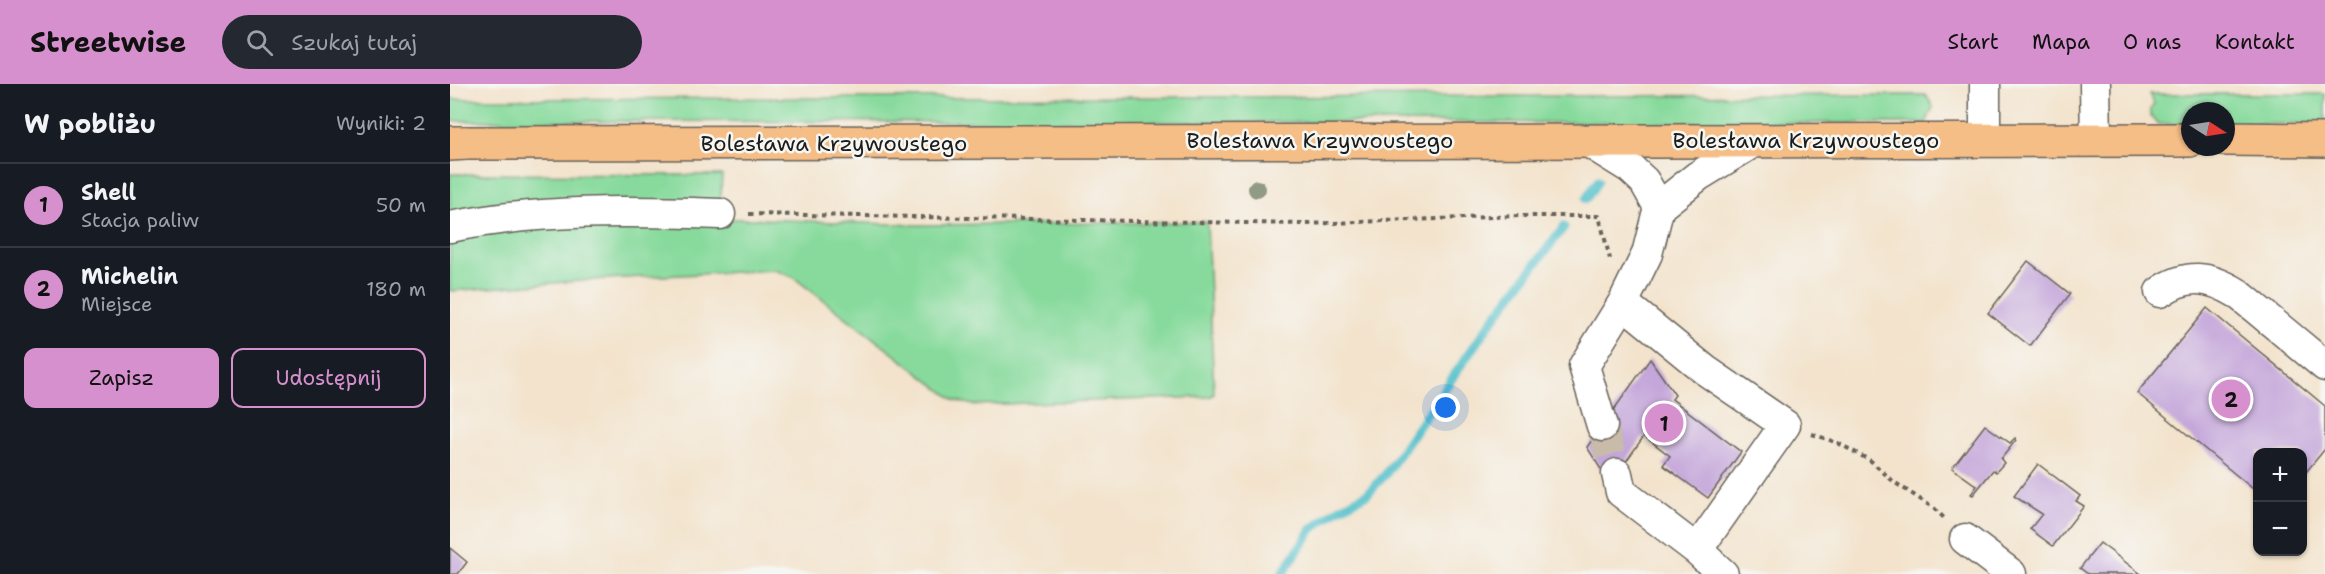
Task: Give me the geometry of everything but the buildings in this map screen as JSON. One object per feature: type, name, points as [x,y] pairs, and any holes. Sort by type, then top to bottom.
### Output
[{"type":"main road","name":"Bolesława Krzywoustego","points":[[455,143],[2181,140]]},
{"type":"main road","points":[[2235,140],[2325,140]]},
{"type":"street","points":[[1985,84],[1985,140]]},
{"type":"street","points":[[2095,84],[2096,140]]},
{"type":"street","points":[[1585,140],[1630,168],[1644,181],[1659,207]]},
{"type":"street","points":[[1602,426],[1584,366],[1623,303],[1647,254],[1659,207],[1698,176],[1757,140]]},
{"type":"street","points":[[450,227],[575,213],[719,214]]},
{"type":"street","points":[[2160,292],[2181,281],[2195,279],[2210,280],[2224,285],[2325,366]]},
{"type":"street","points":[[1623,303],[1705,370],[1785,425],[1697,550]]},
{"type":"street","points":[[1619,483],[1723,574]]},
{"type":"street","points":[[1966,541],[2011,574]]},
{"type":"path","points":[[719,214],[1304,224],[1518,216],[1599,216],[1623,303]]},
{"type":"path","points":[[1785,425],[1838,443],[1871,461],[1894,482],[1935,509],[1966,541]]},
{"type":"green space","points":[[2149,94],[2325,94],[2325,124],[2235,124],[2235,102],[2181,102],[2181,124],[2157,124],[2151,117],[2154,103]]},
{"type":"green space","points":[[1926,95],[1933,107],[1926,123],[450,121],[450,99]]},
{"type":"green space","points":[[450,174],[722,175],[720,207],[450,219]]},
{"type":"green space","points":[[597,219],[760,219],[916,225],[1207,222],[1214,394],[1209,397],[973,405],[954,400],[793,277],[775,270],[605,279],[450,291],[450,233]]},
{"type":"waterway","points":[[1586,199],[1598,181]]},
{"type":"waterway","points":[[1282,574],[1312,529],[1337,510],[1367,494],[1385,475],[1491,322],[1564,227]]},
{"type":"tunnel","points":[[1602,426],[1617,474]]},
{"type":"place","name":"Michelin","points":[[2231,399]]},
{"type":"place","name":"Shell","points":[[1664,423]]}]
